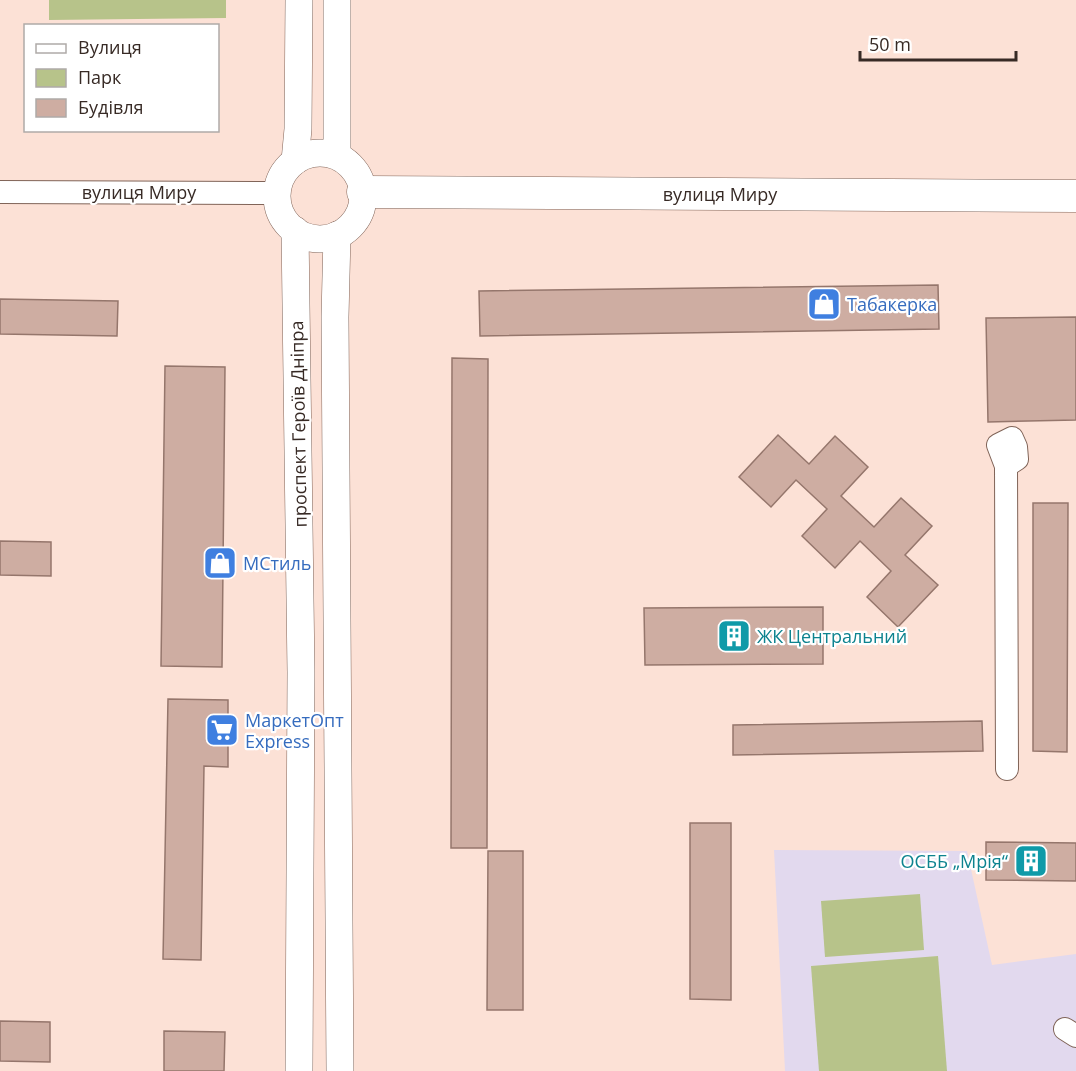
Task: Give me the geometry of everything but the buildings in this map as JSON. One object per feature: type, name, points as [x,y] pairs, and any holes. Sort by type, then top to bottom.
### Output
[{"type":"main road","name":"вулиця Миру","points":[[363,192],[1076,196]]},
{"type":"street","points":[[295,161],[298,129],[299,0]]},
{"type":"street","points":[[337,0],[337,155]]},
{"type":"street","points":[[317,153],[337,155],[351,165],[360,178],[363,192],[362,206],[357,218],[337,235],[323,239],[308,237],[295,230],[282,214],[277,193],[280,180],[286,169],[306,155],[317,153]]},
{"type":"street","name":"вулиця Миру","points":[[0,192],[277,193]]},
{"type":"street","name":"проспект Героїв Дніпра","points":[[295,230],[301,672],[299,1071]]},
{"type":"street","name":"проспект Героїв Дніпра","points":[[337,235],[335,317],[340,1071]]},
{"type":"street","points":[[1006,466],[1007,769]]},
{"type":"street","points":[[300,905],[339,907]]},
{"type":"shaded area","points":[[774,850],[967,851],[992,965],[1076,954],[1076,1071],[785,1071]]},
{"type":"green space","points":[[49,0],[226,0],[226,18],[49,20]]},
{"type":"green space","points":[[920,894],[924,950],[825,957],[821,901]]},
{"type":"green space","points":[[938,956],[947,1071],[819,1071],[811,966]]},
{"type":"place","name":"Табакерка","points":[[824,304]]},
{"type":"place","name":"МСтиль","points":[[220,563]]},
{"type":"place","name":"ЖК Центральний","points":[[734,636]]},
{"type":"place","name":"МаркетОпт Express","points":[[222,730]]},
{"type":"place","name":"ОСББ „Мрія“","points":[[1031,861]]}]
